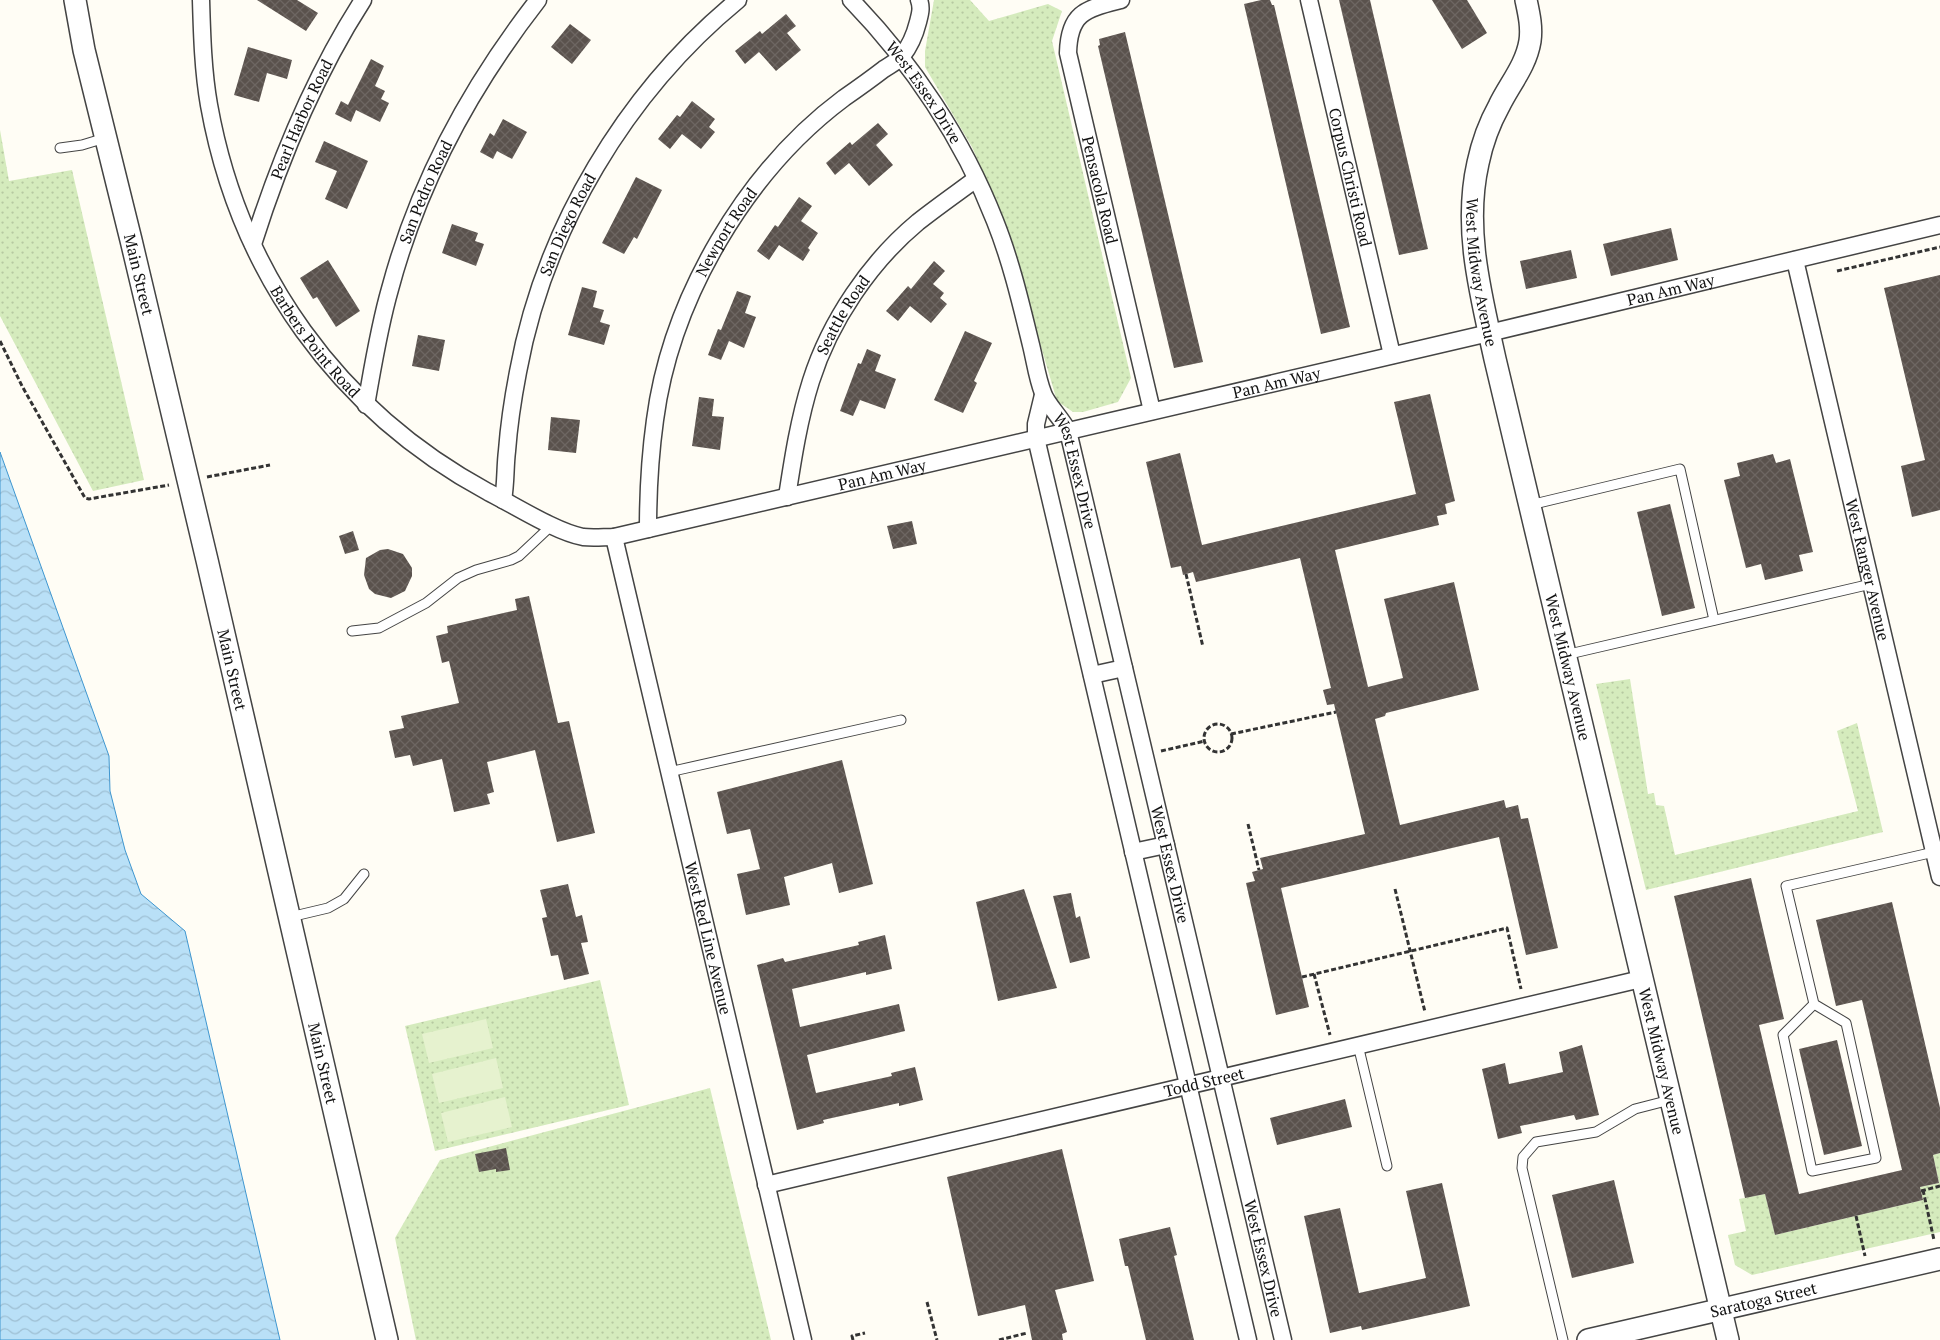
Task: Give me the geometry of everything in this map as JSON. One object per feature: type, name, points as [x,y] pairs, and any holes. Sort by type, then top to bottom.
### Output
[{"type":"street","name":"Main Street","points":[[75,0],[84,50],[138,269],[387,1340]]},
{"type":"street","name":"Barbers Point Road","points":[[201,0],[203,55],[209,104],[218,148],[228,182],[268,277],[307,337],[336,373],[366,405],[434,460],[503,500],[552,525],[583,537],[614,537]]},
{"type":"street","name":"Pearl Harbor Road","points":[[253,244],[281,162],[313,89],[331,52],[362,0]]},
{"type":"street","name":"San Pedro Road","points":[[366,405],[379,334],[390,288],[425,188],[445,145],[472,96],[496,58],[538,0]]},
{"type":"street","name":"San Diego Road","points":[[503,500],[506,484],[506,452],[518,370],[528,327],[543,279],[560,236],[581,192],[628,118],[654,84],[680,55],[708,26],[738,0]]},
{"type":"street","name":"West Essex Drive","points":[[851,0],[901,57],[930,98],[955,138],[976,179],[995,221],[1009,263],[1043,395],[1062,418],[1068,431],[1284,1340]]},
{"type":"street","name":"Newport Road","points":[[648,529],[649,473],[655,418],[672,347],[681,319],[700,276],[745,200],[773,166],[802,135],[833,107],[901,57],[915,35],[921,7],[919,0]]},
{"type":"street","name":"Pensacola Road","points":[[1122,0],[1095,6],[1083,12],[1074,22],[1068,36],[1068,53],[1152,411]]},
{"type":"street","name":"Corpus Christi Road","points":[[1309,0],[1392,355]]},
{"type":"street","name":"West Midway Avenue","points":[[1526,0],[1531,28],[1530,43],[1525,59],[1486,134],[1477,164],[1471,218],[1475,258],[1490,332],[1565,655],[1728,1340]]},
{"type":"street","name":"Seattle Road","points":[[787,496],[801,417],[811,380],[829,338],[848,305],[868,276],[917,223],[976,179]]},
{"type":"street","name":"Pan Am Way","points":[[614,537],[1940,225]]},
{"type":"street","name":"West Ranger Avenue","points":[[1795,260],[1940,878]]},
{"type":"street","name":"West Essex Drive","points":[[1043,395],[1036,424],[1036,438],[1248,1340]]},
{"type":"street","name":"West Red Line Avenue","points":[[614,537],[803,1340]]},
{"type":"street","points":[[1092,675],[1124,668]]},
{"type":"street","points":[[1133,852],[1166,845]]},
{"type":"street","name":"Todd Street","points":[[766,1185],[1641,979]]},
{"type":"street","name":"Saratoga Street","points":[[1588,1340],[1720,1310],[1937,1250]]},
{"type":"lane","points":[[60,148],[82,145],[105,138]]},
{"type":"lane","points":[[1530,505],[1680,469],[1714,620]]},
{"type":"lane","points":[[352,632],[379,628],[426,603],[458,578],[519,556],[552,525]]},
{"type":"lane","points":[[1565,655],[1871,584]]},
{"type":"lane","points":[[669,772],[901,720]]},
{"type":"lane","points":[[1814,1004],[1783,1035],[1812,1171],[1876,1158],[1846,1023],[1814,1004],[1786,886],[1934,852]]},
{"type":"lane","points":[[290,917],[328,908],[344,900],[364,874]]},
{"type":"lane","points":[[1358,1046],[1387,1166]]},
{"type":"lane","points":[[1562,1340],[1522,1168],[1524,1157],[1536,1142],[1596,1132],[1635,1109],[1670,1100]]},
{"type":"path","points":[[1837,271],[1940,248]]},
{"type":"path","points":[[0,341],[22,386],[85,498],[89,499],[163,486]]},
{"type":"path","points":[[215,476],[270,465]]},
{"type":"path","points":[[1186,574],[1203,647]]},
{"type":"path","points":[[1231,734],[1336,712]]},
{"type":"path","points":[[1216,724],[1225,727],[1231,734],[1229,746],[1222,751],[1213,751],[1204,741],[1206,732],[1216,724]]},
{"type":"path","points":[[1158,752],[1204,741]]},
{"type":"path","points":[[1248,824],[1259,870]]},
{"type":"path","points":[[1395,889],[1425,1012]]},
{"type":"path","points":[[1302,977],[1507,928],[1521,989]]},
{"type":"path","points":[[1314,974],[1330,1036]]},
{"type":"path","points":[[1937,1250],[1922,1190],[1940,1186]]},
{"type":"path","points":[[1856,1216],[1865,1257]]},
{"type":"path","points":[[928,1302],[936,1340]]},
{"type":"path","points":[[853,1340],[852,1336],[865,1333]]},
{"type":"path","points":[[1000,1340],[1028,1333]]},
{"type":"green space","points":[[934,0],[970,0],[989,21],[1048,4],[1062,11],[1052,41],[1131,378],[1118,402],[1083,412],[1073,412],[1057,401],[1004,221],[972,147],[925,67],[925,51]]},
{"type":"green space","points":[[0,130],[9,181],[72,170],[144,480],[93,491],[0,316]]},
{"type":"green space","points":[[1630,679],[1648,794],[1654,793],[1656,805],[1664,806],[1675,855],[1858,811],[1837,731],[1857,723],[1883,832],[1646,890],[1596,684]]},
{"type":"green space","points":[[600,980],[629,1105],[435,1151],[405,1026]]},
{"type":"green space","points":[[486,1019],[493,1048],[429,1063],[422,1034]]},
{"type":"green space","points":[[496,1058],[503,1088],[439,1103],[432,1074]]},
{"type":"green space","points":[[710,1088],[771,1340],[416,1340],[395,1238],[440,1160]]},
{"type":"green space","points":[[505,1097],[512,1127],[448,1142],[441,1113]]},
{"type":"green space","points":[[1940,1153],[1940,1232],[1752,1275],[1735,1265],[1728,1235],[1746,1231],[1739,1199],[1765,1194],[1775,1235],[1923,1200],[1920,1187],[1939,1183],[1933,1155]]},
{"type":"water","points":[[0,452],[109,756],[110,791],[125,850],[141,894],[185,931],[280,1340],[0,1340]]},
{"type":"building","points":[[257,0],[297,0],[318,13],[306,31]]},
{"type":"building","points":[[1270,0],[1272,5],[1274,5],[1350,327],[1321,334],[1244,4]]},
{"type":"building","points":[[1339,0],[1370,0],[1428,249],[1399,255]]},
{"type":"building","points":[[1432,0],[1467,0],[1487,33],[1462,49]]},
{"type":"building","points":[[786,14],[796,26],[787,33],[801,50],[776,71],[759,52],[745,64],[735,51],[760,31],[762,34]]},
{"type":"building","points":[[570,24],[591,40],[572,64],[551,47]]},
{"type":"building","points":[[1125,32],[1203,362],[1174,368],[1098,46],[1100,45],[1099,39]]},
{"type":"building","points":[[248,47],[292,60],[287,79],[267,73],[259,102],[234,95]]},
{"type":"building","points":[[371,59],[384,66],[375,86],[385,91],[381,99],[389,103],[380,122],[356,110],[351,122],[335,114],[341,101],[348,105]]},
{"type":"building","points":[[692,101],[715,119],[709,127],[715,132],[701,149],[682,134],[670,149],[658,139],[677,115],[680,117]]},
{"type":"building","points":[[503,119],[527,132],[512,159],[497,151],[493,159],[480,152],[490,133],[494,136]]},
{"type":"building","points":[[878,123],[888,134],[876,145],[893,165],[869,186],[849,163],[835,175],[826,163],[850,142],[852,145]]},
{"type":"building","points":[[324,141],[368,161],[347,209],[325,199],[337,171],[315,162]]},
{"type":"building","points":[[636,177],[662,190],[637,239],[634,237],[624,254],[602,243]]},
{"type":"building","points":[[799,197],[812,206],[801,221],[818,233],[808,248],[810,250],[803,261],[779,245],[769,260],[757,251],[775,225],[778,227]]},
{"type":"building","points":[[452,224],[478,233],[475,241],[484,244],[476,266],[442,253]]},
{"type":"building","points":[[1671,228],[1678,260],[1611,276],[1603,244]]},
{"type":"building","points":[[1571,250],[1577,278],[1526,289],[1520,261]]},
{"type":"building","points":[[328,260],[360,311],[336,327],[317,297],[313,299],[300,278]]},
{"type":"building","points":[[934,261],[945,271],[933,284],[944,293],[940,298],[947,304],[931,323],[910,306],[898,321],[886,311],[908,286],[911,289]]},
{"type":"building","points":[[1940,275],[1940,510],[1912,517],[1901,466],[1925,460],[1884,288]]},
{"type":"building","points":[[582,287],[597,291],[593,307],[604,310],[600,322],[610,325],[604,345],[568,335]]},
{"type":"building","points":[[737,291],[751,296],[745,313],[756,317],[744,348],[729,341],[721,360],[708,355],[718,329],[721,330]]},
{"type":"building","points":[[965,331],[992,343],[974,381],[977,383],[963,413],[934,400]]},
{"type":"building","points":[[418,335],[445,340],[439,371],[412,366]]},
{"type":"building","points":[[867,349],[881,355],[875,371],[896,379],[885,409],[860,400],[853,416],[840,411],[858,363],[861,364]]},
{"type":"building","points":[[1430,394],[1455,501],[1445,504],[1447,514],[1437,516],[1439,525],[1335,550],[1368,687],[1403,678],[1384,599],[1454,582],[1479,690],[1386,713],[1385,716],[1375,719],[1400,825],[1504,800],[1506,808],[1518,805],[1521,819],[1528,818],[1558,948],[1526,955],[1499,837],[1281,888],[1309,1007],[1276,1015],[1246,883],[1255,881],[1252,872],[1263,869],[1260,858],[1365,834],[1334,704],[1327,705],[1323,690],[1331,688],[1300,558],[1196,582],[1193,572],[1183,575],[1181,566],[1171,568],[1146,462],[1180,453],[1202,545],[1416,494],[1394,402]]},
{"type":"building","points":[[699,397],[714,399],[712,416],[724,417],[720,450],[692,446]]},
{"type":"building","points":[[551,417],[580,420],[576,453],[548,450]]},
{"type":"building","points":[[1773,454],[1776,463],[1790,459],[1813,552],[1799,555],[1803,571],[1765,580],[1761,564],[1746,568],[1724,480],[1740,476],[1737,463]]},
{"type":"building","points":[[1670,504],[1695,608],[1662,616],[1637,512]]},
{"type":"building","points":[[912,521],[917,544],[893,549],[887,526]]},
{"type":"building","points":[[353,531],[359,550],[345,554],[339,536]]},
{"type":"building","points":[[388,549],[403,554],[412,568],[412,576],[405,591],[391,598],[375,594],[369,589],[364,575],[366,558],[380,550]]},
{"type":"building","points":[[529,596],[558,723],[569,721],[595,833],[557,842],[535,750],[487,762],[494,792],[487,794],[490,804],[454,812],[442,759],[413,766],[410,755],[395,758],[389,731],[404,728],[401,716],[459,703],[449,661],[442,663],[436,636],[448,633],[447,626],[517,610],[515,599]]},
{"type":"building","points":[[842,760],[873,884],[839,893],[832,863],[784,877],[790,905],[746,915],[737,874],[760,869],[750,829],[727,834],[717,792]]},
{"type":"building","points":[[1751,878],[1784,1019],[1759,1025],[1799,1194],[1902,1170],[1862,1000],[1836,1006],[1816,920],[1892,902],[1940,1108],[1940,1153],[1933,1155],[1939,1183],[1920,1187],[1923,1200],[1775,1235],[1765,1194],[1745,1198],[1674,896]]},
{"type":"building","points":[[568,884],[576,917],[582,915],[588,942],[581,943],[589,974],[564,980],[558,955],[551,956],[542,918],[547,917],[540,890]]},
{"type":"building","points":[[1024,889],[1057,988],[998,1001],[976,902]]},
{"type":"building","points":[[1071,893],[1076,918],[1080,916],[1090,958],[1070,963],[1053,896]]},
{"type":"building","points":[[885,935],[892,969],[866,975],[866,972],[792,989],[800,1027],[899,1004],[905,1031],[807,1055],[816,1093],[892,1076],[891,1073],[915,1067],[923,1100],[899,1106],[899,1103],[823,1120],[824,1123],[797,1130],[757,965],[783,958],[785,962],[859,945],[858,942]]},
{"type":"building","points":[[1837,1040],[1862,1146],[1824,1155],[1799,1049]]},
{"type":"building","points":[[1582,1045],[1599,1115],[1576,1120],[1574,1115],[1520,1126],[1522,1133],[1498,1139],[1482,1069],[1505,1063],[1509,1084],[1563,1072],[1559,1052]]},
{"type":"building","points":[[1345,1099],[1352,1127],[1277,1145],[1270,1118]]},
{"type":"building","points":[[506,1148],[510,1170],[496,1172],[496,1169],[479,1172],[475,1154]]},
{"type":"building","points":[[1062,1149],[1094,1281],[1055,1290],[1067,1332],[1062,1334],[1063,1340],[1032,1340],[1025,1305],[978,1316],[947,1177]]},
{"type":"building","points":[[1614,1180],[1634,1263],[1572,1278],[1552,1195]]},
{"type":"building","points":[[1442,1183],[1470,1306],[1362,1330],[1361,1326],[1330,1333],[1304,1216],[1340,1208],[1359,1293],[1426,1278],[1406,1191]]},
{"type":"building","points":[[1170,1227],[1177,1255],[1174,1256],[1194,1340],[1146,1340],[1128,1266],[1125,1266],[1119,1239]]}]
